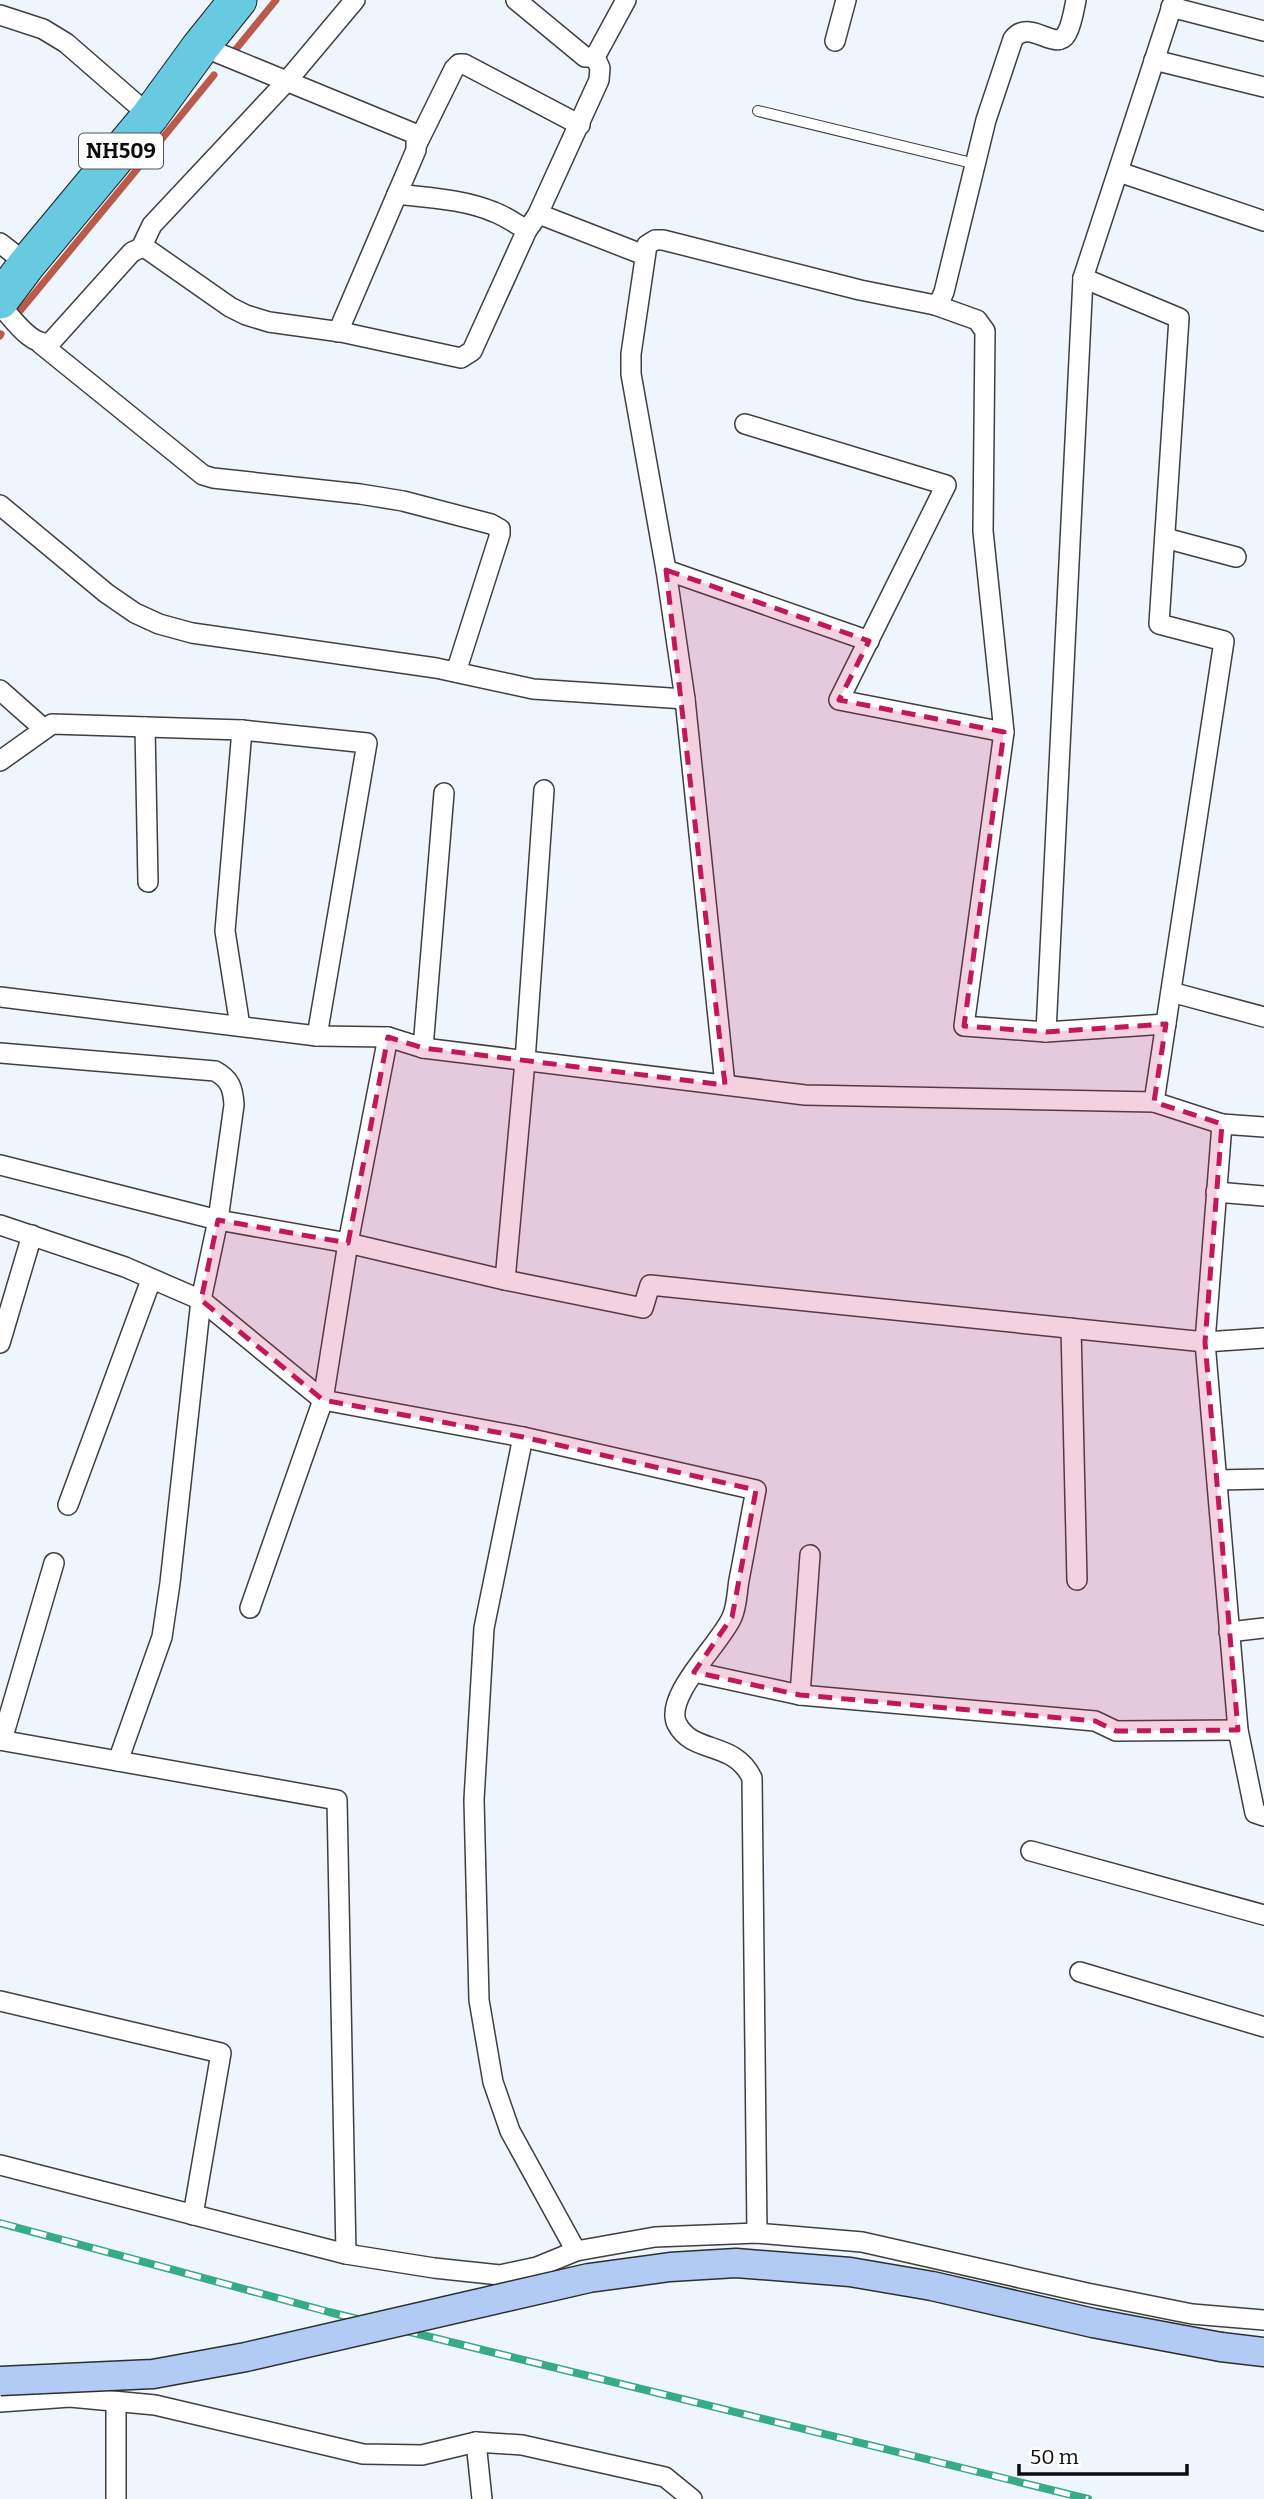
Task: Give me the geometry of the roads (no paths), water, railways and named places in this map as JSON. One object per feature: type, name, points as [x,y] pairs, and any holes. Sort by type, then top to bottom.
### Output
[{"type":"highway","name":"NH509","points":[[0,303],[13,253],[150,116],[238,0]]},
{"type":"main road","points":[[0,2381],[153,2374],[246,2357],[589,2278],[670,2267],[736,2263],[850,2272],[933,2286],[1093,2323],[1220,2347],[1264,2352]]},
{"type":"street","points":[[41,344],[51,342],[132,252],[141,247],[152,225],[287,81],[355,0]]},
{"type":"street","points":[[516,0],[585,57],[595,57]]},
{"type":"street","points":[[595,57],[626,0]]},
{"type":"street","points":[[835,41],[846,0]]},
{"type":"street","points":[[935,305],[944,292],[986,120],[1013,39],[1018,33],[1025,31],[1054,40],[1061,39],[1067,34],[1076,0]]},
{"type":"street","points":[[1046,1032],[1083,278],[1173,4],[1264,31]]},
{"type":"street","points":[[0,15],[43,29],[66,43],[150,116]]},
{"type":"street","points":[[201,46],[413,133],[417,144]]},
{"type":"street","points":[[141,247],[148,248],[230,307],[246,315],[269,322],[338,332],[454,358],[467,355],[472,351],[600,80],[600,68],[595,57]]},
{"type":"street","points":[[1154,60],[1264,87]]},
{"type":"street","points":[[338,332],[417,144],[458,64],[464,64],[580,125]]},
{"type":"street","points":[[1119,172],[1264,220]]},
{"type":"street","points":[[397,194],[456,201],[532,223],[544,216],[644,255]]},
{"type":"street","points":[[725,1085],[685,699],[666,570],[631,374],[631,354],[644,255],[647,245],[655,240],[860,290],[935,305],[977,320],[985,331],[983,531],[1004,732],[964,1026],[1046,1032],[1166,1024]]},
{"type":"street","points":[[1083,278],[1178,318],[1159,624],[1224,641],[1154,1102]]},
{"type":"street","points":[[0,303],[41,344],[203,475],[403,501],[500,528],[456,672]]},
{"type":"street","points":[[745,424],[946,485],[839,701],[1004,732]]},
{"type":"street","points":[[0,505],[106,593],[135,613],[159,624],[192,633],[456,672],[533,689],[685,699]]},
{"type":"street","points":[[1165,538],[1236,558]]},
{"type":"street","points":[[666,570],[869,641]]},
{"type":"street","points":[[0,690],[44,729]]},
{"type":"street","points":[[0,760],[52,724],[242,730],[368,743],[317,1036]]},
{"type":"street","points":[[145,727],[148,882]]},
{"type":"street","points":[[240,1026],[225,931],[242,730]]},
{"type":"street","points":[[505,1280],[525,1061],[544,790]]},
{"type":"street","points":[[423,1048],[444,793]]},
{"type":"street","points":[[1171,992],[1264,1017]]},
{"type":"street","points":[[0,997],[317,1036],[388,1037],[423,1048],[805,1095],[1154,1102],[1222,1124],[1264,1127]]},
{"type":"street","points":[[250,1608],[323,1400],[348,1243],[388,1037]]},
{"type":"street","points":[[0,1053],[215,1072],[227,1078],[233,1090],[234,1105],[218,1220],[201,1300],[162,1637],[118,1761]]},
{"type":"street","points":[[1222,1124],[1205,1342],[1238,1730],[1255,1813],[1264,1816]]},
{"type":"street","points":[[0,1165],[218,1220],[348,1243],[505,1280],[643,1308],[650,1285],[1205,1342],[1264,1338]]},
{"type":"street","points":[[1216,1192],[1264,1196]]},
{"type":"street","points":[[0,1225],[125,1267],[201,1300],[323,1400],[523,1437],[756,1490],[732,1618],[694,1672],[676,1705],[676,1721],[688,1738],[734,1755],[746,1765],[752,1778],[757,2233]]},
{"type":"street","points":[[0,1343],[32,1235]]},
{"type":"street","points":[[68,1505],[151,1280]]},
{"type":"street","points":[[1071,1328],[1077,1580]]},
{"type":"street","points":[[523,1437],[484,1628],[474,1800],[478,2000],[493,2082],[510,2131],[576,2251]]},
{"type":"street","points":[[1217,1480],[1264,1479]]},
{"type":"street","points":[[800,1695],[810,1555]]},
{"type":"street","points":[[54,1563],[1,1740],[337,1800],[346,2254]]},
{"type":"street","points":[[1230,1632],[1264,1628]]},
{"type":"street","points":[[694,1672],[800,1695],[1095,1721],[1116,1731],[1238,1730]]},
{"type":"street","points":[[1031,1851],[1264,1915]]},
{"type":"street","points":[[1080,1972],[1264,2027]]},
{"type":"street","points":[[0,2001],[221,2053],[193,2215]]},
{"type":"street","points":[[0,2165],[346,2254],[434,2268],[500,2275],[537,2267],[576,2251],[655,2237],[757,2233],[862,2242],[1192,2314],[1264,2320]]},
{"type":"street","points":[[0,2402],[70,2398],[155,2405],[363,2454],[422,2455],[476,2442],[522,2445],[665,2477],[692,2499]]},
{"type":"street","points":[[116,2402],[116,2499]]},
{"type":"street","points":[[476,2442],[482,2499]]},
{"type":"lane","points":[[758,111],[976,164]]},
{"type":"waterway","points":[[232,54],[276,0]]},
{"type":"waterway","points":[[161,140],[214,75]]},
{"type":"waterway","points":[[20,311],[148,156]]},
{"type":"railway","points":[[0,2223],[329,2312],[1088,2499]]}]
